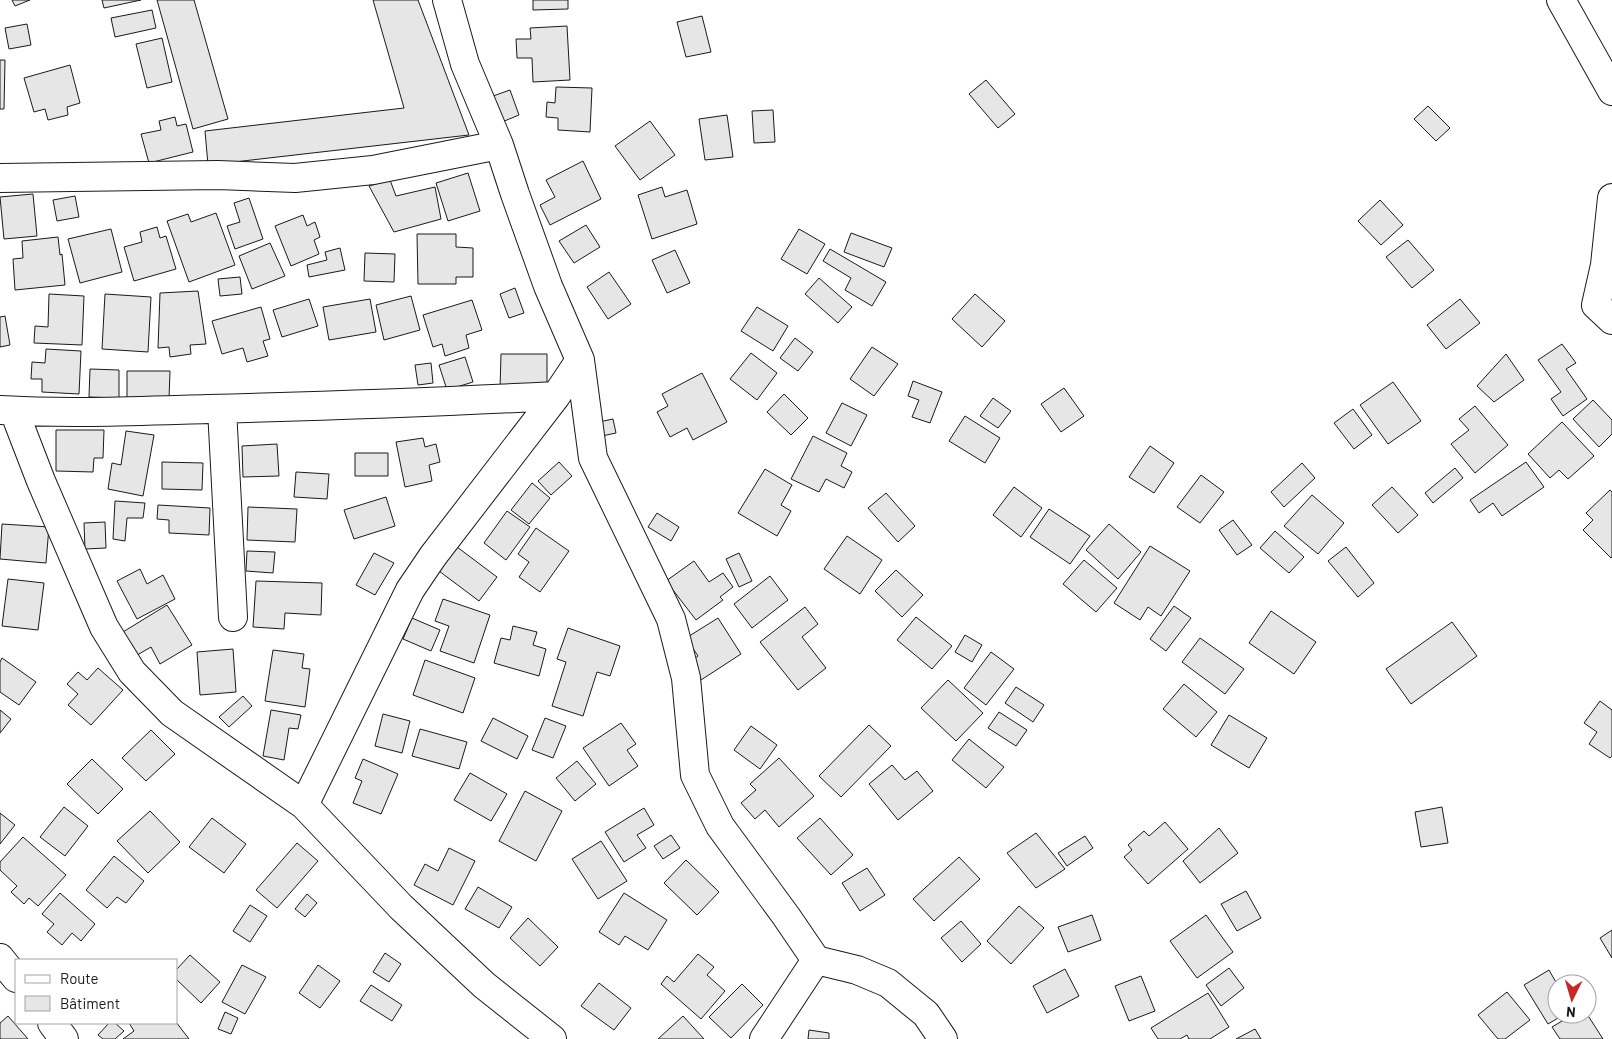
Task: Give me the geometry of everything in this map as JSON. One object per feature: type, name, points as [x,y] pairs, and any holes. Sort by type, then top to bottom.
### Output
[{"type":"street","points":[[447,0],[466,64],[499,145],[514,194],[548,286],[580,360],[592,458],[671,619],[686,678],[695,775],[720,826],[816,960],[856,970],[888,983],[926,1014],[943,1039]]},
{"type":"street","points":[[1561,0],[1612,91]]},
{"type":"street","points":[[0,178],[218,175],[295,178],[373,170],[499,145]]},
{"type":"street","points":[[1612,198],[1605,265],[1596,305],[1612,320]]},
{"type":"street","points":[[304,805],[410,590],[433,556],[556,396],[580,360]]},
{"type":"street","points":[[552,1039],[484,985],[401,907],[304,805],[172,713],[132,672],[104,627],[41,482],[7,410],[50,413],[222,409],[401,404],[556,396]]},
{"type":"street","points":[[222,409],[233,617]]},
{"type":"street","points":[[0,958],[15,977]]},
{"type":"street","points":[[764,1039],[816,960]]},
{"type":"street","points":[[53,1024],[64,1039]]},
{"type":"building","points":[[12,0],[30,0],[15,6]]},
{"type":"building","points":[[102,0],[141,0],[104,8]]},
{"type":"building","points":[[157,0],[194,0],[228,119],[193,129]]},
{"type":"building","points":[[373,0],[418,0],[469,135],[208,165],[205,131],[404,108]]},
{"type":"building","points":[[533,0],[568,0],[568,9],[533,10]]},
{"type":"building","points":[[152,10],[156,28],[115,37],[111,18]]},
{"type":"building","points":[[702,16],[711,52],[686,57],[677,22]]},
{"type":"building","points":[[27,24],[31,45],[9,49],[5,28]]},
{"type":"building","points":[[567,26],[570,80],[533,82],[532,58],[517,58],[516,39],[531,39],[530,28]]},
{"type":"building","points":[[162,38],[172,82],[147,88],[136,44]]},
{"type":"building","points":[[0,60],[5,60],[4,109],[0,109]]},
{"type":"building","points":[[70,65],[80,103],[67,107],[68,115],[48,120],[45,109],[34,112],[24,78]]},
{"type":"building","points":[[986,80],[1015,114],[998,128],[969,94]]},
{"type":"building","points":[[556,87],[592,88],[590,132],[558,130],[558,118],[546,117],[547,102],[555,103]]},
{"type":"building","points":[[510,90],[519,115],[502,122],[493,96]]},
{"type":"building","points":[[1428,106],[1450,128],[1436,141],[1414,119]]},
{"type":"building","points":[[773,110],[775,142],[754,143],[752,111]]},
{"type":"building","points":[[727,115],[733,157],[705,160],[699,119]]},
{"type":"building","points":[[175,117],[177,126],[186,124],[193,152],[149,163],[141,134],[161,130],[159,121]]},
{"type":"building","points":[[650,121],[675,155],[640,180],[615,146]]},
{"type":"building","points":[[583,161],[601,199],[550,225],[540,205],[555,197],[546,180]]},
{"type":"building","points":[[468,173],[480,211],[448,221],[436,183]]},
{"type":"building","points":[[390,180],[396,196],[435,187],[441,219],[394,232],[369,186]]},
{"type":"building","points":[[662,187],[665,197],[687,190],[697,224],[652,239],[638,195]]},
{"type":"building","points":[[33,194],[37,236],[4,239],[0,197]]},
{"type":"building","points":[[75,196],[79,217],[57,221],[53,200]]},
{"type":"building","points":[[249,198],[263,239],[235,249],[227,226],[240,222],[234,203]]},
{"type":"building","points":[[1380,200],[1403,225],[1381,245],[1358,221]]},
{"type":"building","points":[[216,213],[235,265],[189,282],[167,221],[188,214],[191,222]]},
{"type":"building","points":[[303,215],[307,226],[315,222],[320,237],[314,240],[319,254],[291,266],[275,226]]},
{"type":"building","points":[[586,225],[600,247],[574,263],[559,241]]},
{"type":"building","points":[[157,227],[160,238],[166,236],[176,269],[134,281],[124,247],[142,242],[140,232]]},
{"type":"building","points":[[111,229],[122,272],[80,283],[68,239]]},
{"type":"building","points":[[799,229],[825,244],[807,274],[781,259]]},
{"type":"building","points":[[851,233],[892,248],[884,267],[844,252]]},
{"type":"building","points":[[417,234],[456,234],[456,247],[473,248],[473,277],[456,277],[456,284],[418,284]]},
{"type":"building","points":[[58,237],[60,255],[62,254],[65,285],[15,290],[13,259],[23,258],[22,241]]},
{"type":"building","points":[[1408,240],[1434,270],[1412,288],[1386,257]]},
{"type":"building","points":[[270,243],[285,276],[252,289],[239,256]]},
{"type":"building","points":[[340,248],[345,270],[309,277],[307,265],[327,260],[325,252]]},
{"type":"building","points":[[830,249],[886,282],[872,306],[845,290],[851,278],[823,261]]},
{"type":"building","points":[[675,250],[690,283],[667,293],[652,260]]},
{"type":"building","points":[[365,253],[395,254],[394,282],[364,281]]},
{"type":"building","points":[[609,272],[631,304],[608,319],[587,287]]},
{"type":"building","points":[[240,277],[242,294],[220,296],[218,279]]},
{"type":"building","points":[[819,278],[852,307],[838,323],[805,294]]},
{"type":"building","points":[[515,288],[524,313],[509,318],[500,294]]},
{"type":"building","points":[[198,291],[206,344],[190,345],[191,354],[170,357],[169,347],[158,348],[160,293]]},
{"type":"building","points":[[49,294],[84,296],[82,345],[34,343],[35,326],[48,327]]},
{"type":"building","points":[[105,294],[151,297],[148,352],[102,349]]},
{"type":"building","points":[[975,294],[1005,321],[982,347],[952,319]]},
{"type":"building","points":[[411,296],[420,330],[384,340],[376,305]]},
{"type":"building","points":[[309,299],[318,326],[282,337],[273,310]]},
{"type":"building","points":[[370,299],[376,332],[329,340],[323,307]]},
{"type":"building","points":[[1460,299],[1480,323],[1446,349],[1427,325]]},
{"type":"building","points":[[472,300],[482,330],[466,335],[469,348],[445,356],[442,344],[433,347],[423,315]]},
{"type":"building","points":[[261,307],[270,339],[263,341],[268,356],[247,362],[243,348],[222,354],[212,321]]},
{"type":"building","points":[[757,307],[788,326],[773,351],[741,331]]},
{"type":"building","points":[[5,316],[10,345],[0,347],[0,317]]},
{"type":"building","points":[[795,338],[813,352],[798,371],[780,358]]},
{"type":"building","points":[[1562,344],[1576,363],[1566,369],[1587,399],[1563,416],[1551,399],[1561,392],[1538,360]]},
{"type":"building","points":[[872,347],[898,364],[874,396],[850,379]]},
{"type":"building","points":[[46,349],[81,351],[79,394],[42,392],[42,379],[31,379],[32,362],[45,363]]},
{"type":"building","points":[[751,353],[777,373],[757,400],[730,379]]},
{"type":"building","points":[[501,354],[547,354],[547,389],[500,389]]},
{"type":"building","points":[[1506,354],[1524,380],[1494,402],[1477,386]]},
{"type":"building","points":[[465,357],[473,382],[447,390],[439,365]]},
{"type":"building","points":[[431,363],[433,383],[418,385],[415,365]]},
{"type":"building","points":[[90,369],[119,370],[119,398],[89,397]]},
{"type":"building","points":[[127,371],[170,371],[169,399],[127,398]]},
{"type":"building","points":[[702,373],[727,422],[693,440],[687,428],[670,437],[657,412],[668,406],[662,394]]},
{"type":"building","points":[[913,381],[942,392],[930,423],[912,417],[919,400],[908,396]]},
{"type":"building","points":[[1393,382],[1421,421],[1388,444],[1360,405]]},
{"type":"building","points":[[1064,388],[1084,416],[1061,432],[1041,404]]},
{"type":"building","points":[[784,394],[808,418],[791,435],[767,412]]},
{"type":"building","points":[[993,398],[1011,411],[998,428],[980,416]]},
{"type":"building","points":[[1593,400],[1612,420],[1612,434],[1599,447],[1573,419]]},
{"type":"building","points":[[842,403],[867,415],[851,446],[826,433]]},
{"type":"building","points":[[1475,406],[1508,445],[1475,473],[1451,444],[1469,430],[1459,419]]},
{"type":"building","points":[[1353,409],[1372,435],[1354,449],[1334,423]]},
{"type":"building","points":[[965,416],[1000,438],[985,463],[949,441]]},
{"type":"building","points":[[613,419],[616,433],[602,436],[599,422]]},
{"type":"building","points":[[1562,422],[1594,456],[1568,479],[1559,470],[1550,478],[1528,454]]},
{"type":"building","points":[[56,430],[104,430],[103,458],[94,458],[93,472],[56,471]]},
{"type":"building","points":[[126,431],[154,435],[143,496],[108,489],[112,463],[121,465]]},
{"type":"building","points":[[813,436],[847,453],[841,466],[852,472],[844,488],[826,479],[819,492],[791,479]]},
{"type":"building","points":[[423,438],[425,447],[436,444],[440,462],[429,465],[432,481],[405,487],[396,442]]},
{"type":"building","points":[[277,444],[279,476],[243,477],[242,446]]},
{"type":"building","points":[[1150,446],[1174,463],[1154,493],[1129,477]]},
{"type":"building","points":[[355,453],[388,453],[388,476],[355,476]]},
{"type":"building","points":[[162,462],[203,463],[202,490],[162,489]]},
{"type":"building","points":[[559,462],[572,476],[551,495],[538,481]]},
{"type":"building","points":[[1526,462],[1544,487],[1502,516],[1493,503],[1479,513],[1470,500]]},
{"type":"building","points":[[1302,463],[1315,478],[1284,507],[1271,492]]},
{"type":"building","points":[[1455,468],[1463,478],[1433,503],[1425,493]]},
{"type":"building","points":[[765,469],[792,485],[781,505],[791,511],[777,536],[738,513]]},
{"type":"building","points":[[296,472],[329,474],[327,499],[294,497]]},
{"type":"building","points":[[1201,475],[1224,492],[1200,523],[1177,507]]},
{"type":"building","points":[[532,483],[550,498],[529,524],[511,510]]},
{"type":"building","points":[[1014,487],[1042,508],[1021,537],[993,515]]},
{"type":"building","points":[[1392,487],[1418,515],[1398,533],[1372,505]]},
{"type":"building","points":[[1610,490],[1612,492],[1611,558],[1583,530],[1593,520],[1586,513]]},
{"type":"building","points":[[886,493],[915,526],[898,542],[868,508]]},
{"type":"building","points":[[1312,495],[1344,523],[1318,554],[1284,526]]},
{"type":"building","points":[[386,497],[395,526],[354,539],[344,510]]},
{"type":"building","points":[[115,501],[145,503],[143,518],[127,518],[125,541],[113,539]]},
{"type":"building","points":[[158,505],[210,508],[209,535],[169,533],[169,520],[157,519]]},
{"type":"building","points":[[248,507],[297,509],[295,542],[247,540]]},
{"type":"building","points":[[1049,509],[1090,536],[1070,564],[1030,537]]},
{"type":"building","points":[[507,511],[530,527],[506,560],[484,543]]},
{"type":"building","points":[[657,513],[679,527],[671,541],[648,527]]},
{"type":"building","points":[[1233,520],[1252,545],[1237,555],[1219,530]]},
{"type":"building","points":[[105,522],[106,548],[85,549],[84,523]]},
{"type":"building","points":[[2,524],[49,527],[46,563],[0,559]]},
{"type":"building","points":[[1109,524],[1141,552],[1118,579],[1086,550]]},
{"type":"building","points":[[536,528],[569,551],[540,592],[519,577],[529,562],[518,554]]},
{"type":"building","points":[[1275,531],[1304,557],[1289,573],[1260,548]]},
{"type":"building","points":[[847,536],[882,560],[860,594],[824,569]]},
{"type":"building","points":[[1150,546],[1190,571],[1161,616],[1148,607],[1140,620],[1114,603]]},
{"type":"building","points":[[457,547],[497,577],[479,601],[439,571]]},
{"type":"building","points":[[1346,547],[1374,583],[1358,597],[1328,561]]},
{"type":"building","points":[[247,551],[275,552],[273,573],[246,571]]},
{"type":"building","points":[[374,553],[394,563],[375,595],[356,585]]},
{"type":"building","points":[[739,553],[752,581],[739,587],[726,559]]},
{"type":"building","points":[[1084,560],[1117,588],[1096,612],[1063,584]]},
{"type":"building","points":[[694,561],[709,582],[723,573],[733,587],[720,597],[723,600],[696,620],[666,581]]},
{"type":"building","points":[[140,569],[147,584],[163,575],[175,599],[137,619],[117,581]]},
{"type":"building","points":[[896,570],[923,595],[902,617],[875,591]]},
{"type":"building","points":[[770,576],[788,600],[752,628],[734,604]]},
{"type":"building","points":[[8,579],[44,583],[38,630],[2,626]]},
{"type":"building","points":[[256,581],[322,583],[321,615],[285,613],[284,629],[253,627]]},
{"type":"building","points":[[443,599],[490,615],[474,663],[440,651],[449,626],[435,621]]},
{"type":"building","points":[[167,605],[192,645],[160,664],[151,647],[132,658],[118,635]]},
{"type":"building","points":[[1174,606],[1191,618],[1166,651],[1150,639]]},
{"type":"building","points":[[805,607],[818,624],[802,637],[826,668],[798,690],[760,642]]},
{"type":"building","points":[[1271,611],[1316,642],[1294,674],[1249,643]]},
{"type":"building","points":[[916,617],[952,646],[932,669],[897,640]]},
{"type":"building","points":[[412,618],[440,630],[431,651],[403,639]]},
{"type":"building","points":[[718,618],[741,654],[701,680],[690,662],[698,656],[686,638]]},
{"type":"building","points":[[1452,622],[1477,656],[1411,704],[1386,669]]},
{"type":"building","points":[[513,626],[537,632],[533,645],[546,649],[539,676],[494,663],[501,638],[510,640]]},
{"type":"building","points":[[568,628],[620,646],[610,676],[597,672],[583,716],[552,706],[566,662],[557,659]]},
{"type":"building","points":[[965,635],[982,645],[972,662],[955,652]]},
{"type":"building","points":[[1200,638],[1244,669],[1225,694],[1182,662]]},
{"type":"building","points":[[233,649],[236,692],[200,695],[197,652]]},
{"type":"building","points":[[273,650],[304,654],[302,668],[310,669],[305,707],[265,701]]},
{"type":"building","points":[[991,652],[1014,669],[986,705],[964,688]]},
{"type":"building","points":[[2,658],[36,682],[19,705],[0,692],[0,662]]},
{"type":"building","points":[[425,660],[475,678],[463,713],[413,695]]},
{"type":"building","points":[[98,668],[123,690],[91,725],[68,705],[78,694],[67,684],[78,672],[87,680]]},
{"type":"building","points":[[948,680],[983,713],[956,741],[921,708]]},
{"type":"building","points":[[1184,684],[1217,712],[1196,737],[1163,709]]},
{"type":"building","points":[[1016,687],[1044,705],[1033,722],[1005,703]]},
{"type":"building","points":[[243,696],[252,706],[229,727],[219,717]]},
{"type":"building","points":[[1600,701],[1612,710],[1612,756],[1610,758],[1589,744],[1597,732],[1584,723]]},
{"type":"building","points":[[0,710],[11,719],[0,733]]},
{"type":"building","points":[[271,710],[301,715],[298,729],[289,728],[284,760],[263,756]]},
{"type":"building","points":[[999,712],[1027,730],[1016,746],[988,728]]},
{"type":"building","points":[[383,714],[410,721],[402,753],[375,746]]},
{"type":"building","points":[[1229,715],[1267,738],[1249,768],[1211,745]]},
{"type":"building","points":[[493,718],[528,736],[517,759],[481,741]]},
{"type":"building","points":[[545,718],[566,726],[553,758],[532,750]]},
{"type":"building","points":[[621,723],[636,744],[627,750],[638,766],[609,786],[583,748]]},
{"type":"building","points":[[869,725],[891,746],[841,797],[819,776]]},
{"type":"building","points":[[751,726],[777,745],[760,769],[734,750]]},
{"type":"building","points":[[420,729],[467,742],[459,769],[412,756]]},
{"type":"building","points":[[151,730],[175,754],[146,781],[122,758]]},
{"type":"building","points":[[969,739],[1004,767],[986,788],[952,760]]},
{"type":"building","points":[[779,758],[814,796],[779,827],[765,810],[755,819],[741,803],[756,790],[750,784]]},
{"type":"building","points":[[92,759],[123,789],[98,814],[67,784]]},
{"type":"building","points":[[363,759],[398,774],[381,814],[353,803],[362,781],[355,778]]},
{"type":"building","points":[[577,761],[596,784],[575,801],[556,778]]},
{"type":"building","points":[[892,765],[905,780],[917,771],[933,791],[898,820],[869,784]]},
{"type":"building","points":[[470,773],[507,794],[491,821],[454,800]]},
{"type":"building","points":[[525,791],[562,811],[536,861],[499,841]]},
{"type":"building","points":[[64,807],[88,826],[65,856],[40,837]]},
{"type":"building","points":[[1442,807],[1448,843],[1421,847],[1415,812]]},
{"type":"building","points":[[644,808],[654,825],[637,835],[646,848],[624,862],[605,832]]},
{"type":"building","points":[[150,811],[180,842],[148,873],[117,841]]},
{"type":"building","points":[[0,813],[15,825],[0,844]]},
{"type":"building","points":[[212,818],[246,844],[224,873],[189,847]]},
{"type":"building","points":[[820,818],[853,855],[831,875],[797,838]]},
{"type":"building","points":[[1165,822],[1188,849],[1148,884],[1124,857],[1132,850],[1128,845],[1144,831],[1149,836]]},
{"type":"building","points":[[1219,828],[1238,853],[1200,883],[1183,861]]},
{"type":"building","points":[[1036,833],[1065,869],[1036,888],[1007,853]]},
{"type":"building","points":[[671,835],[680,848],[663,859],[654,846]]},
{"type":"building","points":[[1085,836],[1093,848],[1067,866],[1058,853]]},
{"type":"building","points":[[23,837],[66,875],[38,906],[29,898],[24,904],[11,892],[17,886],[0,870],[0,862]]},
{"type":"building","points":[[601,841],[627,881],[598,899],[572,859]]},
{"type":"building","points":[[297,843],[318,861],[277,908],[256,890]]},
{"type":"building","points":[[449,848],[475,861],[453,905],[414,885],[425,864],[438,871]]},
{"type":"building","points":[[114,856],[144,881],[126,903],[117,897],[107,908],[86,890]]},
{"type":"building","points":[[959,857],[980,879],[934,921],[913,899]]},
{"type":"building","points":[[686,860],[719,892],[697,915],[664,883]]},
{"type":"building","points":[[867,868],[885,895],[860,911],[842,883]]},
{"type":"building","points":[[478,887],[512,907],[499,928],[465,909]]},
{"type":"building","points":[[1246,891],[1261,918],[1237,931],[1221,904]]},
{"type":"building","points":[[60,893],[95,924],[81,941],[72,933],[62,945],[47,932],[54,924],[42,914]]},
{"type":"building","points":[[624,893],[667,920],[648,950],[625,936],[619,945],[599,932]]},
{"type":"building","points":[[307,894],[317,903],[305,917],[295,909]]},
{"type":"building","points":[[250,905],[267,916],[250,942],[233,931]]},
{"type":"building","points":[[1019,906],[1044,928],[1011,964],[987,941]]},
{"type":"building","points":[[1092,915],[1101,940],[1068,952],[1058,927]]},
{"type":"building","points":[[1206,915],[1233,952],[1197,978],[1170,941]]},
{"type":"building","points":[[528,918],[558,947],[540,966],[510,938]]},
{"type":"building","points":[[961,921],[981,944],[962,962],[941,938]]},
{"type":"building","points":[[1612,930],[1612,958],[1600,938]]},
{"type":"building","points":[[385,953],[401,964],[389,982],[373,972]]},
{"type":"building","points":[[698,954],[714,967],[707,975],[725,991],[701,1019],[661,984],[667,976],[674,982]]},
{"type":"building","points":[[190,955],[220,982],[201,1003],[178,981],[178,968]]},
{"type":"building","points":[[242,965],[266,977],[245,1014],[222,1002]]},
{"type":"building","points":[[318,965],[340,981],[320,1008],[299,993]]},
{"type":"building","points":[[1229,968],[1244,988],[1221,1006],[1206,985]]},
{"type":"building","points":[[1065,969],[1079,996],[1047,1013],[1033,986]]},
{"type":"building","points":[[1549,970],[1551,974],[1547,974],[1547,1022],[1524,985]]},
{"type":"building","points":[[1141,976],[1155,1011],[1129,1021],[1115,986]]},
{"type":"building","points":[[599,983],[631,1008],[614,1030],[581,1006]]},
{"type":"building","points":[[742,984],[763,1005],[731,1038],[709,1017]]},
{"type":"building","points":[[371,985],[402,1005],[392,1021],[360,1001]]},
{"type":"building","points":[[1507,992],[1530,1020],[1505,1039],[1498,1039],[1478,1015]]},
{"type":"building","points":[[1208,993],[1229,1027],[1210,1039],[1189,1039],[1187,1035],[1180,1039],[1158,1039],[1151,1028]]},
{"type":"building","points":[[225,1012],[238,1018],[231,1034],[218,1029]]},
{"type":"building","points":[[8,1016],[28,1039],[0,1039],[0,1023]]},
{"type":"building","points":[[683,1016],[704,1039],[658,1039]]},
{"type":"building","points":[[108,1024],[116,1024],[124,1031],[115,1039],[103,1039],[98,1035]]},
{"type":"building","points":[[130,1024],[178,1024],[189,1039],[123,1039],[134,1031]]},
{"type":"building","points":[[1557,1024],[1593,1024],[1603,1039],[1560,1039],[1552,1027]]},
{"type":"building","points":[[1255,1029],[1261,1039],[1236,1039]]},
{"type":"building","points":[[809,1030],[829,1033],[829,1039],[808,1039]]}]
